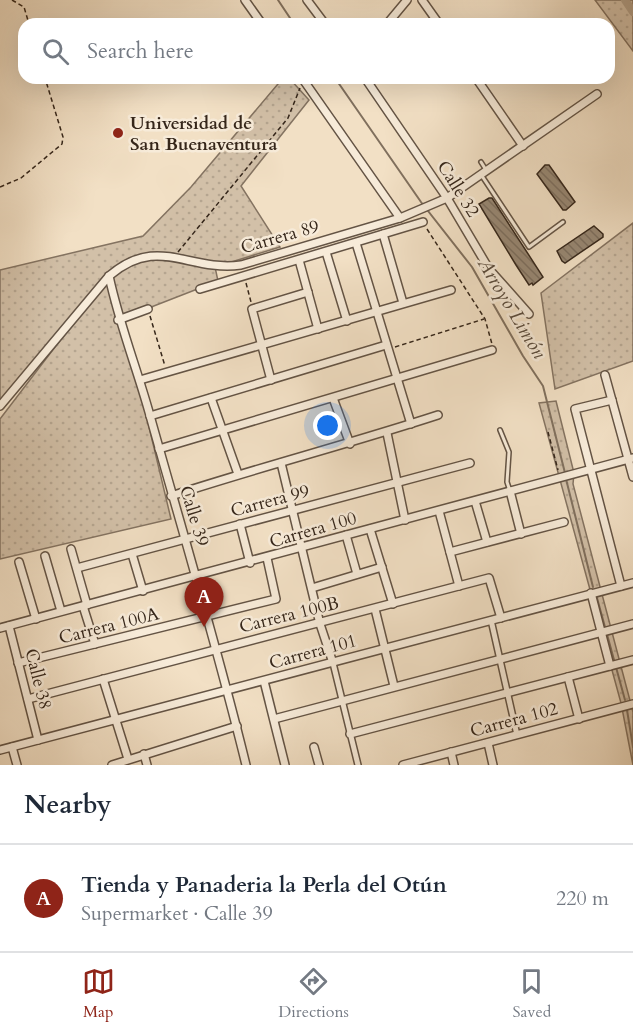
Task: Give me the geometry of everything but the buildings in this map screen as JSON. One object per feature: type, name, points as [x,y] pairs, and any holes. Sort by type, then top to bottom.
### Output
[{"type":"street","points":[[245,0],[258,18]]},
{"type":"street","points":[[307,0],[320,18]]},
{"type":"street","points":[[392,18],[407,0]]},
{"type":"street","points":[[422,0],[434,18]]},
{"type":"street","points":[[307,84],[335,130],[400,218]]},
{"type":"street","name":"Calle 32","points":[[369,84],[489,269],[529,314]]},
{"type":"street","points":[[480,84],[523,146]]},
{"type":"street","name":"Carrera 89","points":[[0,405],[109,276],[130,261],[158,254],[214,267],[241,265],[400,218],[445,199],[597,94]]},
{"type":"street","points":[[200,289],[423,222]]},
{"type":"street","points":[[383,234],[403,303]]},
{"type":"street","points":[[356,243],[411,424]]},
{"type":"street","points":[[326,252],[347,321]]},
{"type":"street","points":[[299,260],[318,329]]},
{"type":"street","name":"Calle 39","points":[[109,276],[118,320],[140,380],[171,496],[197,577],[246,765]]},
{"type":"street","points":[[140,380],[166,371],[261,347],[451,290]]},
{"type":"street","points":[[271,380],[252,309],[308,292]]},
{"type":"street","points":[[118,320],[148,309]]},
{"type":"street","points":[[150,416],[387,347]]},
{"type":"street","points":[[159,449],[492,351]]},
{"type":"street","points":[[605,375],[631,459],[633,477]]},
{"type":"street","points":[[211,398],[238,474]]},
{"type":"street","points":[[333,398],[350,444]]},
{"type":"street","points":[[612,400],[575,409],[621,586]]},
{"type":"street","points":[[171,496],[238,474],[387,434],[438,415]]},
{"type":"street","points":[[387,434],[405,520]]},
{"type":"street","name":"Carrera 100","points":[[0,628],[250,563],[631,459]]},
{"type":"street","points":[[282,463],[304,548],[320,624],[333,663],[358,765]]},
{"type":"street","name":"Carrera 99","points":[[77,568],[470,463]]},
{"type":"street","points":[[510,491],[521,534]]},
{"type":"street","points":[[475,501],[487,542]]},
{"type":"street","points":[[439,511],[459,586]]},
{"type":"street","points":[[450,552],[564,522]]},
{"type":"street","points":[[240,524],[250,563]]},
{"type":"street","points":[[370,529],[393,604]]},
{"type":"street","points":[[346,535],[357,574]]},
{"type":"street","points":[[71,549],[95,644]]},
{"type":"street","points":[[132,554],[143,591]]},
{"type":"street","points":[[45,556],[61,611]]},
{"type":"street","name":"Carrera 100A","points":[[18,663],[208,618],[276,599],[267,558]]},
{"type":"street","points":[[19,562],[36,619]]},
{"type":"street","points":[[312,588],[382,567]]},
{"type":"street","name":"Carrera 100B","points":[[28,699],[489,578],[501,618]]},
{"type":"street","name":"Carrera 101","points":[[0,750],[633,583]]},
{"type":"street","points":[[591,593],[605,631],[613,665]]},
{"type":"street","points":[[375,609],[394,686]]},
{"type":"street","points":[[491,620],[517,735]]},
{"type":"street","points":[[274,719],[633,624]]},
{"type":"street","name":"Calle 38","points":[[9,626],[38,740]]},
{"type":"street","points":[[350,734],[633,660]]},
{"type":"street","points":[[568,677],[579,718]]},
{"type":"street","points":[[104,679],[128,759]]},
{"type":"street","points":[[264,681],[285,765]]},
{"type":"street","name":"Carrera 102","points":[[408,764],[633,704]]},
{"type":"street","points":[[112,765],[237,726]]},
{"type":"street","points":[[488,743],[493,765]]},
{"type":"street","points":[[12,747],[17,765]]},
{"type":"street","points":[[314,747],[319,765]]},
{"type":"street","points":[[451,752],[454,765]]},
{"type":"street","points":[[144,754],[147,765]]},
{"type":"lane","points":[[480,162],[484,173],[529,247],[563,222]]},
{"type":"lane","points":[[500,430],[509,452],[507,482],[510,491]]},
{"type":"path","points":[[12,0],[24,7],[27,18]]},
{"type":"path","points":[[0,187],[21,178],[56,152],[62,144],[63,137],[47,84]]},
{"type":"path","points":[[174,257],[288,118],[301,84]]},
{"type":"path","points":[[423,222],[485,319],[492,351]]},
{"type":"path","points":[[244,276],[252,309]]},
{"type":"path","points":[[148,309],[166,371]]},
{"type":"path","points":[[387,347],[485,319]]},
{"type":"path","points":[[548,432],[558,479]]},
{"type":"shaded area","points":[[595,0],[633,0],[633,51],[615,27],[615,18],[608,18]]},
{"type":"shaded area","points":[[278,84],[294,84],[309,100],[241,186],[280,247],[215,267],[218,281],[123,318],[171,519],[0,559],[0,419],[94,296],[0,405],[0,270],[143,236],[191,187]]},
{"type":"shaded area","points":[[633,223],[633,361],[555,389],[541,293]]},
{"type":"shaded area","points":[[556,401],[574,473],[573,484],[633,712],[633,765],[621,703],[539,403]]},
{"type":"waterway","name":"Arroyo Limón","points":[[278,0],[290,18]]},
{"type":"waterway","points":[[625,0],[633,12]]},
{"type":"waterway","name":"Arroyo Limón","points":[[339,84],[421,202],[472,267],[523,356],[543,386],[565,473]]},
{"type":"waterway","name":"Arroyo Limón","points":[[566,479],[593,587]]},
{"type":"waterway","name":"Arroyo Limón","points":[[597,598],[625,700]]},
{"type":"waterway","name":"Arroyo Limón","points":[[627,710],[633,747]]},
{"type":"place","name":"Universidad de San Buenaventura","points":[[118,133]]},
{"type":"place","name":"Tienda y Panaderia la Perla del Otún","points":[[204,627]]}]
